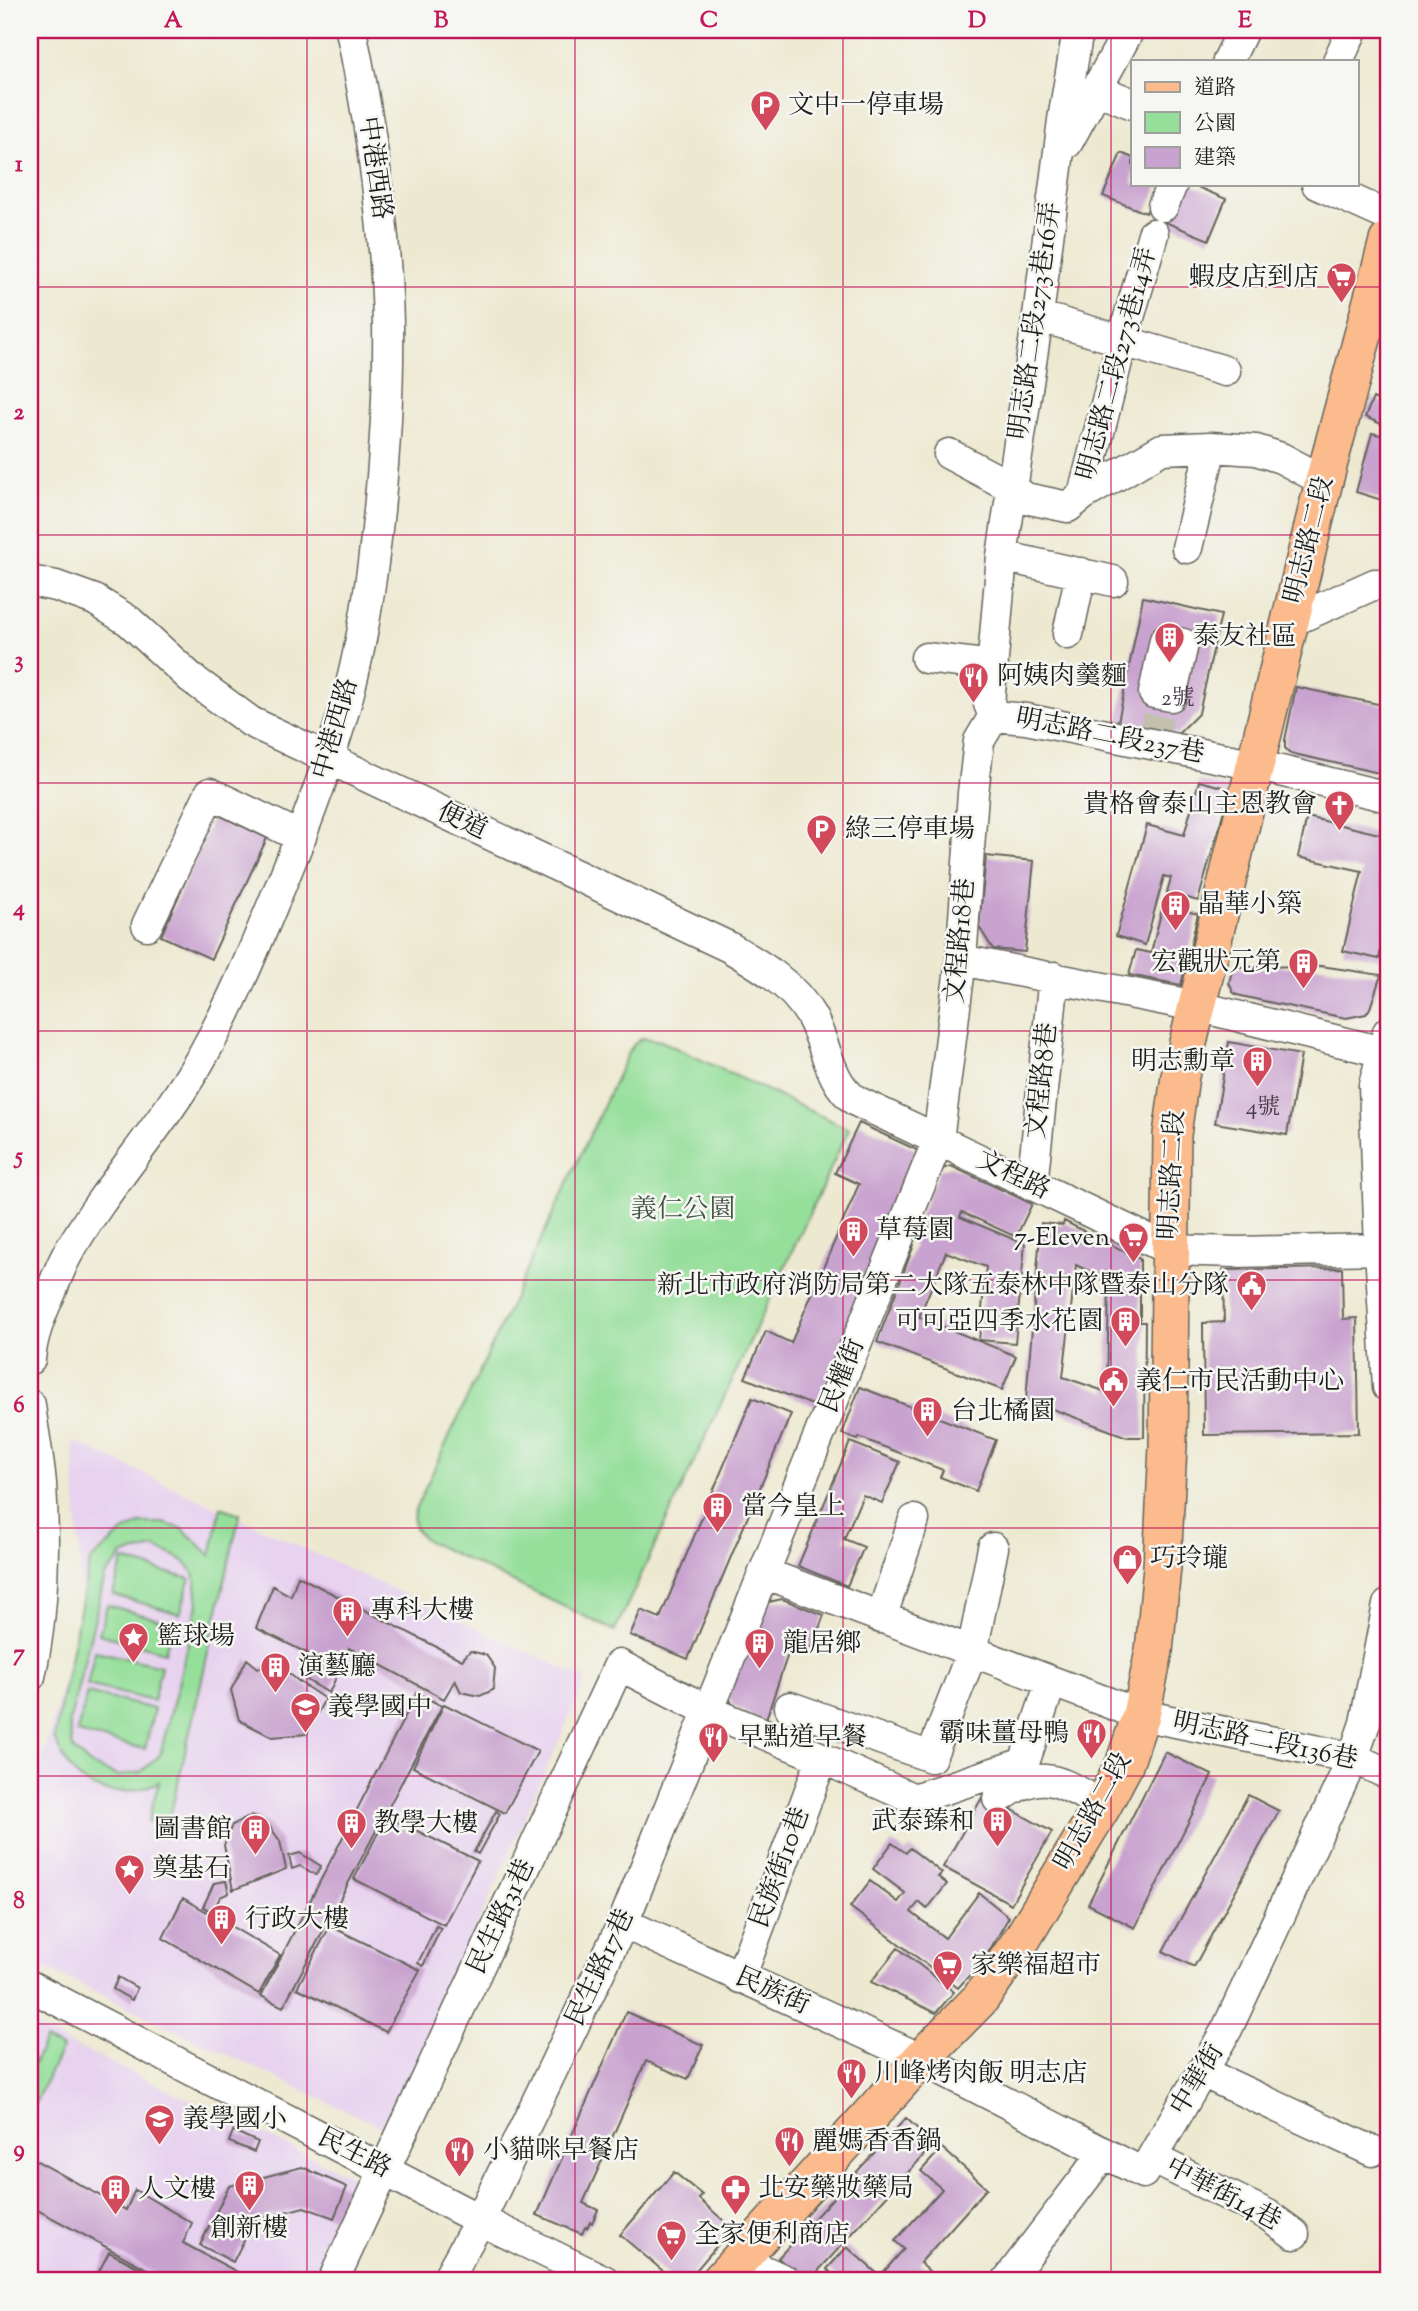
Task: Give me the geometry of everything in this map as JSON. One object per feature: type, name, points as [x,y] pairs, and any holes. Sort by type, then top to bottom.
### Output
[{"type":"main road","name":"明志路二段","points":[[731,2269],[921,2059],[980,1999],[1022,1940],[1103,1805],[1124,1765],[1141,1715],[1154,1651],[1161,1567],[1168,1446],[1172,1135],[1180,1076],[1324,481],[1388,241]]},
{"type":"street","name":"中港西路","points":[[30,1359],[39,1317],[66,1256],[201,1058],[234,997],[301,837],[329,760],[350,689],[364,623],[383,472],[388,326],[381,210],[373,144],[351,30]]},
{"type":"street","name":"明志路二段273巷16弄","points":[[994,716],[989,704],[1002,556],[1078,30]]},
{"type":"street","points":[[1060,155],[1129,30]]},
{"type":"street","points":[[1228,60],[1242,30]]},
{"type":"street","points":[[1338,60],[1352,30]]},
{"type":"street","points":[[1096,89],[1131,103]]},
{"type":"street","points":[[1321,186],[1388,216]]},
{"type":"street","name":"明志路二段273巷14弄","points":[[1083,495],[1122,342],[1163,208]]},
{"type":"street","points":[[1038,316],[1225,371]]},
{"type":"street","points":[[949,454],[1013,488],[1025,498],[1068,507],[1083,495],[1162,449],[1211,447],[1256,450],[1282,458],[1324,481]]},
{"type":"street","points":[[1187,548],[1211,447]]},
{"type":"street","points":[[1002,556],[1113,581]]},
{"type":"street","points":[[1068,634],[1081,573]]},
{"type":"street","name":"便道","points":[[30,582],[56,586],[96,600],[129,621],[191,678],[250,722],[729,947],[765,968],[794,992],[811,1016],[837,1082],[845,1093],[856,1101]]},
{"type":"street","points":[[1290,622],[1375,584],[1388,585]]},
{"type":"street","points":[[926,658],[993,666]]},
{"type":"street","name":"明志路二段237巷","points":[[979,741],[994,716],[1026,719],[1256,765],[1388,797]]},
{"type":"street","name":"文程路18巷","points":[[938,1140],[961,960],[979,741]]},
{"type":"street","points":[[147,925],[210,793],[301,837]]},
{"type":"street","points":[[961,960],[1386,1042],[1381,1086],[1380,1248],[1388,1387]]},
{"type":"street","name":"文程路8巷","points":[[1032,1185],[1054,977]]},
{"type":"street","name":"文程路","points":[[856,1101],[1170,1250]]},
{"type":"street","name":"民權街","points":[[709,1711],[938,1140]]},
{"type":"street","points":[[1170,1250],[1236,1252],[1380,1248]]},
{"type":"street","points":[[30,1405],[41,1482],[43,1573],[30,1676]]},
{"type":"street","points":[[881,1618],[914,1520]]},
{"type":"street","points":[[790,1707],[931,1757],[972,1652],[993,1548]]},
{"type":"street","points":[[764,1573],[1141,1715]]},
{"type":"street","name":"中華街","points":[[1152,2158],[1227,2029],[1353,1758],[1366,1723],[1388,1605]]},
{"type":"street","name":"民生路31巷","points":[[333,2281],[620,1665],[709,1711]]},
{"type":"street","points":[[709,1711],[914,1799],[1024,1763],[1051,1682]]},
{"type":"street","name":"民生路17巷","points":[[446,2281],[480,2220],[623,1923],[709,1711]]},
{"type":"street","name":"明志路二段136巷","points":[[1141,1715],[1353,1758],[1388,1774]]},
{"type":"street","name":"民族街10巷","points":[[740,1978],[822,1758]]},
{"type":"street","points":[[998,1799],[1032,1779],[1056,1780],[1103,1805]]},
{"type":"street","name":"民族街","points":[[623,1923],[921,2059]]},
{"type":"street","name":"民生路","points":[[30,1986],[480,2220],[605,2281]]},
{"type":"street","points":[[921,2059],[1143,2173],[1152,2158]]},
{"type":"street","points":[[1202,2072],[1372,2151]]},
{"type":"street","points":[[1007,2281],[1104,2153]]},
{"type":"street","name":"中華街14巷","points":[[1152,2158],[1268,2215],[1294,2234]]},
{"type":"street","points":[[731,2269],[762,2270],[786,2281]]},
{"type":"shaded area","name":"義學國中","points":[[73,1441],[586,1679],[387,2130],[30,1961],[30,1799],[82,1611]]},
{"type":"shaded area","name":"義學國小","points":[[30,2025],[362,2181],[318,2281],[30,2281]]},
{"type":"green space","name":"義仁公園","points":[[642,1038],[661,1041],[849,1129],[615,1631],[429,1542],[416,1529],[413,1517],[628,1053]]},
{"type":"green space","points":[[221,1507],[240,1514],[168,1826],[148,1821],[159,1782],[137,1790],[114,1792],[92,1786],[70,1768],[54,1738],[90,1561],[123,1532],[142,1523],[163,1523],[183,1529],[211,1556]],"holes":[[[155,1548],[189,1566],[195,1581],[198,1604],[160,1755],[141,1772],[118,1776],[90,1765],[73,1749],[69,1724],[105,1576],[123,1555]]]},
{"type":"green space","points":[[123,1560],[190,1579],[180,1614],[113,1595]]},
{"type":"green space","points":[[107,1605],[173,1623],[165,1652],[99,1634]]},
{"type":"green space","points":[[95,1651],[161,1666],[153,1701],[87,1685]]},
{"type":"green space","points":[[87,1693],[154,1709],[145,1749],[77,1733]]},
{"type":"green space","points":[[45,2040],[62,2048],[30,2113],[30,2055],[33,2065]]},
{"type":"building","points":[[1121,153],[1131,157],[1131,186],[1158,186],[1146,213],[1103,196]]},
{"type":"building","points":[[1180,186],[1195,186],[1226,199],[1209,240],[1165,222]]},
{"type":"building","points":[[1373,398],[1388,405],[1388,427],[1365,417]]},
{"type":"building","points":[[1372,433],[1388,437],[1388,502],[1356,492]]},
{"type":"building","name":"泰友社區","points":[[1143,597],[1221,615],[1199,713],[1178,734],[1118,722]]},
{"type":"building","points":[[1296,687],[1388,706],[1388,729],[1379,773],[1290,753],[1285,748]]},
{"type":"building","points":[[1199,781],[1230,789],[1198,901],[1167,892],[1171,878],[1164,876],[1145,945],[1116,936],[1147,825],[1184,835]]},
{"type":"building","points":[[215,813],[267,838],[211,959],[161,936]]},
{"type":"building","points":[[1307,817],[1388,836],[1388,918],[1379,959],[1343,951],[1362,871],[1298,857]]},
{"type":"building","points":[[986,856],[1034,861],[1025,952],[993,949],[979,927]]},
{"type":"building","name":"晶華小築","points":[[1163,905],[1198,914],[1181,985],[1129,975],[1136,950],[1151,953]]},
{"type":"building","name":"宏觀狀元第","points":[[1321,966],[1381,975],[1366,1014],[1346,1018],[1237,995],[1229,983],[1233,967]]},
{"type":"building","name":"明志勳章","points":[[1229,1042],[1301,1055],[1287,1135],[1215,1123]]},
{"type":"building","name":"草莓園","points":[[859,1123],[921,1152],[817,1407],[745,1378],[766,1331],[791,1343],[859,1184],[835,1173]]},
{"type":"building","points":[[951,1166],[1032,1204],[1016,1237],[962,1212],[960,1217],[1025,1244],[1015,1343],[979,1340],[986,1267],[946,1252],[919,1317],[1016,1356],[1002,1390],[877,1342],[914,1245],[909,1242],[939,1170]]},
{"type":"building","name":"可可亞四季水花園","points":[[1064,1221],[1140,1259],[1140,1322],[1145,1322],[1144,1437],[1127,1437],[1026,1399],[1041,1223],[1063,1225]],"holes":[[[1076,1265],[1109,1281],[1107,1392],[1063,1377]]]},
{"type":"building","points":[[1342,1268],[1343,1319],[1357,1318],[1359,1433],[1204,1435],[1203,1323],[1224,1322],[1223,1270]]},
{"type":"building","name":"台北橘園","points":[[860,1387],[996,1440],[976,1491],[940,1477],[943,1470],[859,1437],[858,1440],[842,1434]]},
{"type":"building","name":"當今皇上","points":[[752,1398],[791,1414],[688,1659],[630,1635],[641,1610],[660,1618]]},
{"type":"building","points":[[850,1442],[900,1462],[882,1503],[863,1495],[844,1539],[864,1547],[847,1586],[798,1566]]},
{"type":"building","name":"專科大樓","points":[[298,1576],[462,1660],[470,1651],[486,1655],[495,1668],[493,1690],[480,1696],[461,1692],[455,1680],[444,1699],[349,1648],[329,1693],[307,1680],[315,1657],[256,1628],[273,1586],[291,1596]]},
{"type":"building","name":"龍居鄉","points":[[782,1599],[824,1615],[812,1648],[792,1642],[765,1722],[732,1705],[728,1693],[761,1609],[769,1602]]},
{"type":"building","name":"演藝廳","points":[[247,1659],[258,1668],[277,1664],[325,1699],[306,1734],[272,1737],[239,1720],[231,1690]]},
{"type":"building","name":"教學大樓","points":[[417,1693],[442,1706],[283,2007],[261,1996]]},
{"type":"building","points":[[444,1704],[538,1751],[505,1813],[413,1767]]},
{"type":"building","points":[[1165,1752],[1212,1775],[1135,1928],[1088,1904]]},
{"type":"building","name":"武泰臻和","points":[[984,1794],[1052,1832],[1011,1904],[943,1867]]},
{"type":"building","points":[[1248,1795],[1279,1811],[1194,1967],[1163,1951]]},
{"type":"building","points":[[496,1811],[500,1814],[478,1854],[474,1852]]},
{"type":"building","name":"圖書館","points":[[252,1816],[268,1824],[280,1841],[286,1869],[233,1890],[224,1845],[232,1825]]},
{"type":"building","points":[[387,1816],[478,1861],[444,1925],[354,1879]]},
{"type":"building","points":[[892,1843],[906,1853],[910,1848],[942,1873],[938,1877],[947,1884],[927,1909],[919,1902],[911,1912],[945,1938],[979,1893],[1009,1917],[985,1958],[958,1988],[850,1907],[870,1881],[898,1902],[905,1893],[873,1869]]},
{"type":"building","points":[[300,1853],[321,1866],[316,1875],[300,1866],[292,1869],[289,1856]]},
{"type":"building","points":[[226,1881],[229,1893],[220,1897],[213,1912],[203,1907],[214,1883]]},
{"type":"building","name":"行政大樓","points":[[183,1898],[280,1955],[259,1994],[163,1938]]},
{"type":"building","points":[[330,1926],[420,1970],[386,2032],[297,1988]]},
{"type":"building","points":[[436,1926],[441,1928],[423,1966],[418,1963]]},
{"type":"building","points":[[898,1948],[954,1992],[936,2013],[871,1982]]},
{"type":"building","points":[[118,1977],[137,1988],[132,2000],[113,1989]]},
{"type":"building","points":[[626,2012],[703,2045],[688,2079],[646,2061],[583,2203],[598,2210],[592,2223],[585,2227],[582,2234],[537,2215]]},
{"type":"building","points":[[906,2118],[934,2144],[809,2281],[804,2281],[778,2258]]},
{"type":"building","points":[[233,2131],[258,2142],[254,2152],[229,2142]]},
{"type":"building","points":[[942,2148],[987,2188],[920,2263],[929,2271],[919,2281],[840,2281],[827,2269],[847,2247],[880,2276],[904,2249],[895,2241],[942,2189],[921,2171]]},
{"type":"building","name":"人文樓","points":[[32,2158],[126,2210],[135,2190],[192,2223],[183,2243],[254,2281],[169,2281],[30,2206]]},
{"type":"building","name":"創新樓","points":[[302,2167],[347,2187],[334,2218],[304,2207],[254,2220],[233,2262],[200,2245],[229,2186]]},
{"type":"building","points":[[674,2172],[702,2195],[699,2199],[732,2228],[687,2281],[675,2281],[620,2235]]},
{"type":"building","points":[[109,2252],[165,2281],[94,2281]]},
{"type":"tunnel","points":[[1152,745],[1163,695]]},
{"type":"place","name":"文中一停車場","points":[[765,133]]},
{"type":"place","name":"蝦皮店到店","points":[[1342,305]]},
{"type":"place","name":"泰友社區","points":[[1170,664]]},
{"type":"place","name":"阿姨肉羹麵","points":[[974,704]]},
{"type":"place","name":"貴格會泰山主恩教會","points":[[1340,832]]},
{"type":"place","name":"綠三停車場","points":[[822,857]]},
{"type":"place","name":"晶華小築","points":[[1175,932]]},
{"type":"place","name":"宏觀狀元第","points":[[1304,990]]},
{"type":"place","name":"明志勳章","points":[[1258,1089]]},
{"type":"place","name":"草莓園","points":[[853,1258]]},
{"type":"place","name":"7-Eleven","points":[[1133,1265]]},
{"type":"place","name":"新北市政府消防局第二大隊五泰林中隊暨泰山分隊","points":[[1252,1313]]},
{"type":"place","name":"可可亞四季水花園","points":[[1126,1349]]},
{"type":"place","name":"義仁市民活動中心","points":[[1113,1409]]},
{"type":"place","name":"台北橘園","points":[[928,1439]]},
{"type":"place","name":"當今皇上","points":[[718,1534]]},
{"type":"place","name":"巧玲瓏","points":[[1127,1586]]},
{"type":"place","name":"專科大樓","points":[[347,1638]]},
{"type":"place","name":"籃球場","points":[[134,1664]]},
{"type":"place","name":"龍居鄉","points":[[760,1671]]},
{"type":"place","name":"演藝廳","points":[[275,1694]]},
{"type":"place","name":"義學國中","points":[[305,1735]]},
{"type":"place","name":"霸味薑母鴨","points":[[1092,1761]]},
{"type":"place","name":"早點道早餐","points":[[714,1765]]},
{"type":"place","name":"武泰臻和","points":[[998,1849]]},
{"type":"place","name":"教學大樓","points":[[351,1851]]},
{"type":"place","name":"圖書館","points":[[255,1857]]},
{"type":"place","name":"奠基石","points":[[129,1896]]},
{"type":"place","name":"行政大樓","points":[[222,1947]]},
{"type":"place","name":"家樂福超市","points":[[948,1993]]},
{"type":"place","name":"川峰烤肉飯 明志店","points":[[851,2101]]},
{"type":"place","name":"義學國小","points":[[160,2147]]},
{"type":"place","name":"麗媽香香鍋","points":[[789,2169]]},
{"type":"place","name":"小貓咪早餐店","points":[[460,2178]]},
{"type":"place","name":"創新樓","points":[[249,2213]]},
{"type":"place","name":"北安藥妝藥局","points":[[735,2216]]},
{"type":"place","name":"人文樓","points":[[115,2217]]},
{"type":"place","name":"全家便利商店","points":[[671,2262]]}]
